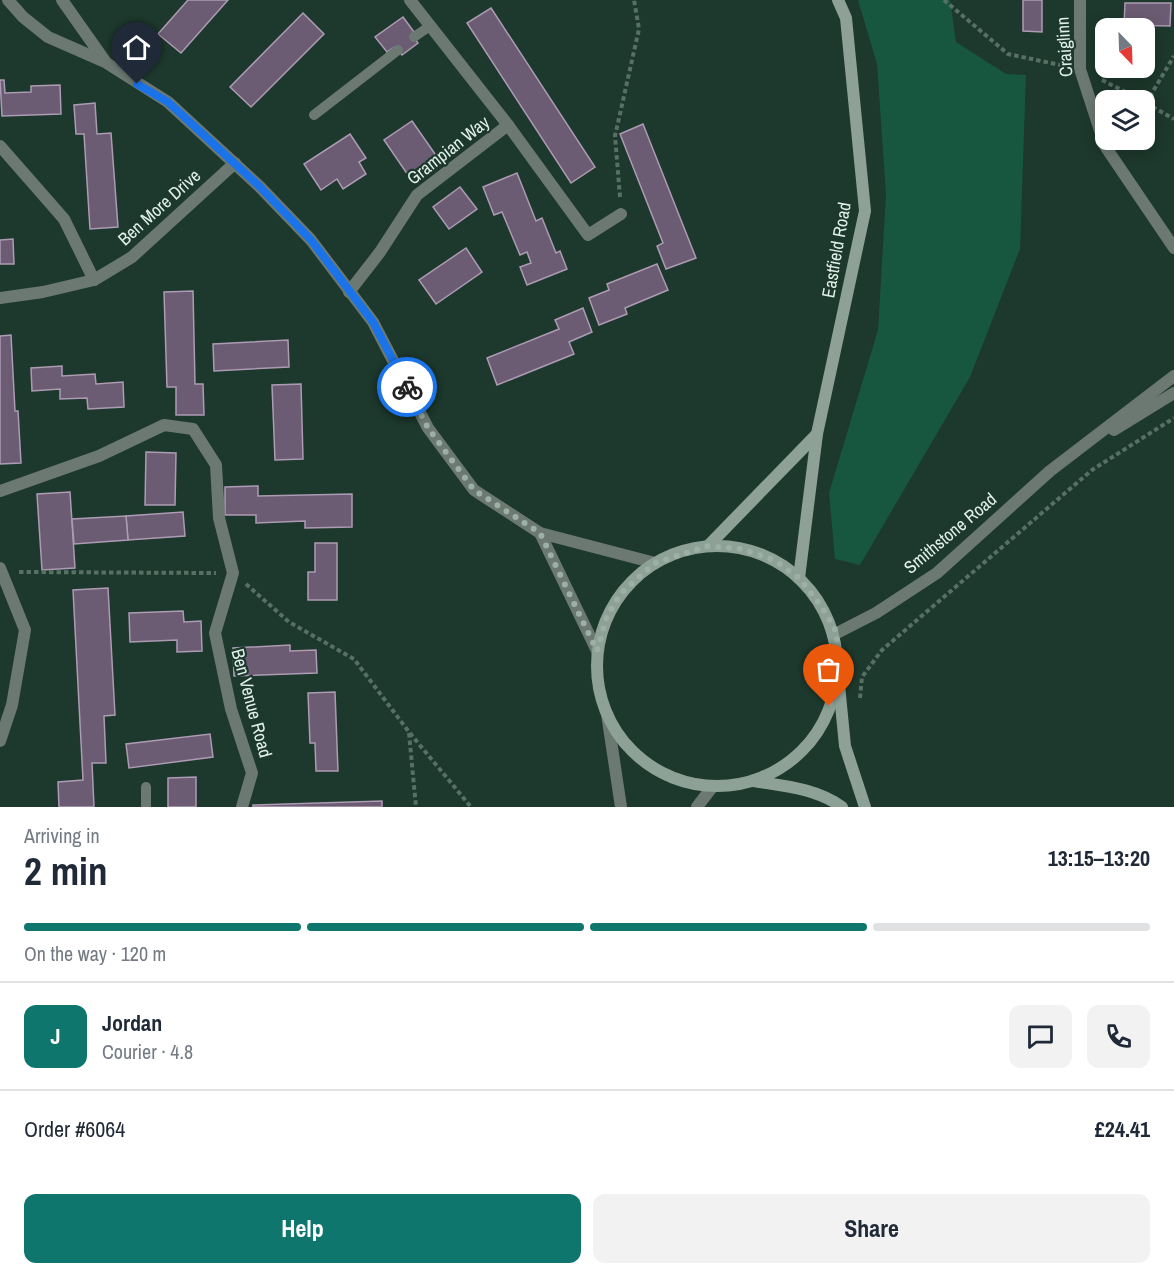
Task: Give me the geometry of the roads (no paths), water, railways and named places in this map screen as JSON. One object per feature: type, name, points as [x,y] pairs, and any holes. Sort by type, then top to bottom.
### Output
[{"type":"main road","name":"Eastfield Road","points":[[799,578],[817,434],[865,211],[846,18],[838,0]]},
{"type":"main road","points":[[708,546],[817,434]]},
{"type":"main road","points":[[753,781],[799,754],[822,724],[836,687],[837,633],[822,607],[799,578],[774,560],[742,549],[708,546],[655,563],[621,593],[607,616],[597,651],[598,687],[606,714],[623,741],[657,771],[679,780],[713,786],[753,781],[810,790],[831,799],[842,807]]},
{"type":"main road","points":[[837,669],[845,746],[865,807]]},
{"type":"street","points":[[8,0],[23,17],[48,37],[105,62],[168,102],[235,163],[311,240],[373,322],[428,428],[474,490],[540,533],[655,563]]},
{"type":"street","points":[[62,0],[105,62]]},
{"type":"street","name":"Grampian Way","points":[[410,0],[508,125],[588,235],[621,214]]},
{"type":"street","name":"Craiglinn","points":[[1080,0],[1080,69],[1106,146],[1174,248]]},
{"type":"street","name":"Grampian Way","points":[[349,292],[380,252],[417,195],[508,125]]},
{"type":"street","points":[[0,146],[64,219],[93,280]]},
{"type":"street","name":"Ben More Drive","points":[[0,298],[43,292],[93,280],[132,257],[235,163]]},
{"type":"street","name":"Smithstone Road","points":[[837,633],[876,613],[937,573],[1050,471],[1174,376]]},
{"type":"street","name":"Smithstone Road","points":[[1050,471],[1174,393]]},
{"type":"street","name":"Ben Venue Road","points":[[0,491],[99,456],[164,425],[193,429],[216,465],[219,518],[232,573],[215,633],[231,710],[252,773],[242,807]]},
{"type":"street","points":[[540,533],[597,651]]},
{"type":"street","points":[[0,741],[12,705],[25,630],[1,570]]},
{"type":"street","points":[[606,714],[621,807]]},
{"type":"street","points":[[697,807],[713,786]]},
{"type":"lane","points":[[414,37],[430,26]]},
{"type":"lane","points":[[314,115],[398,50]]},
{"type":"lane","points":[[146,788],[146,807]]}]
